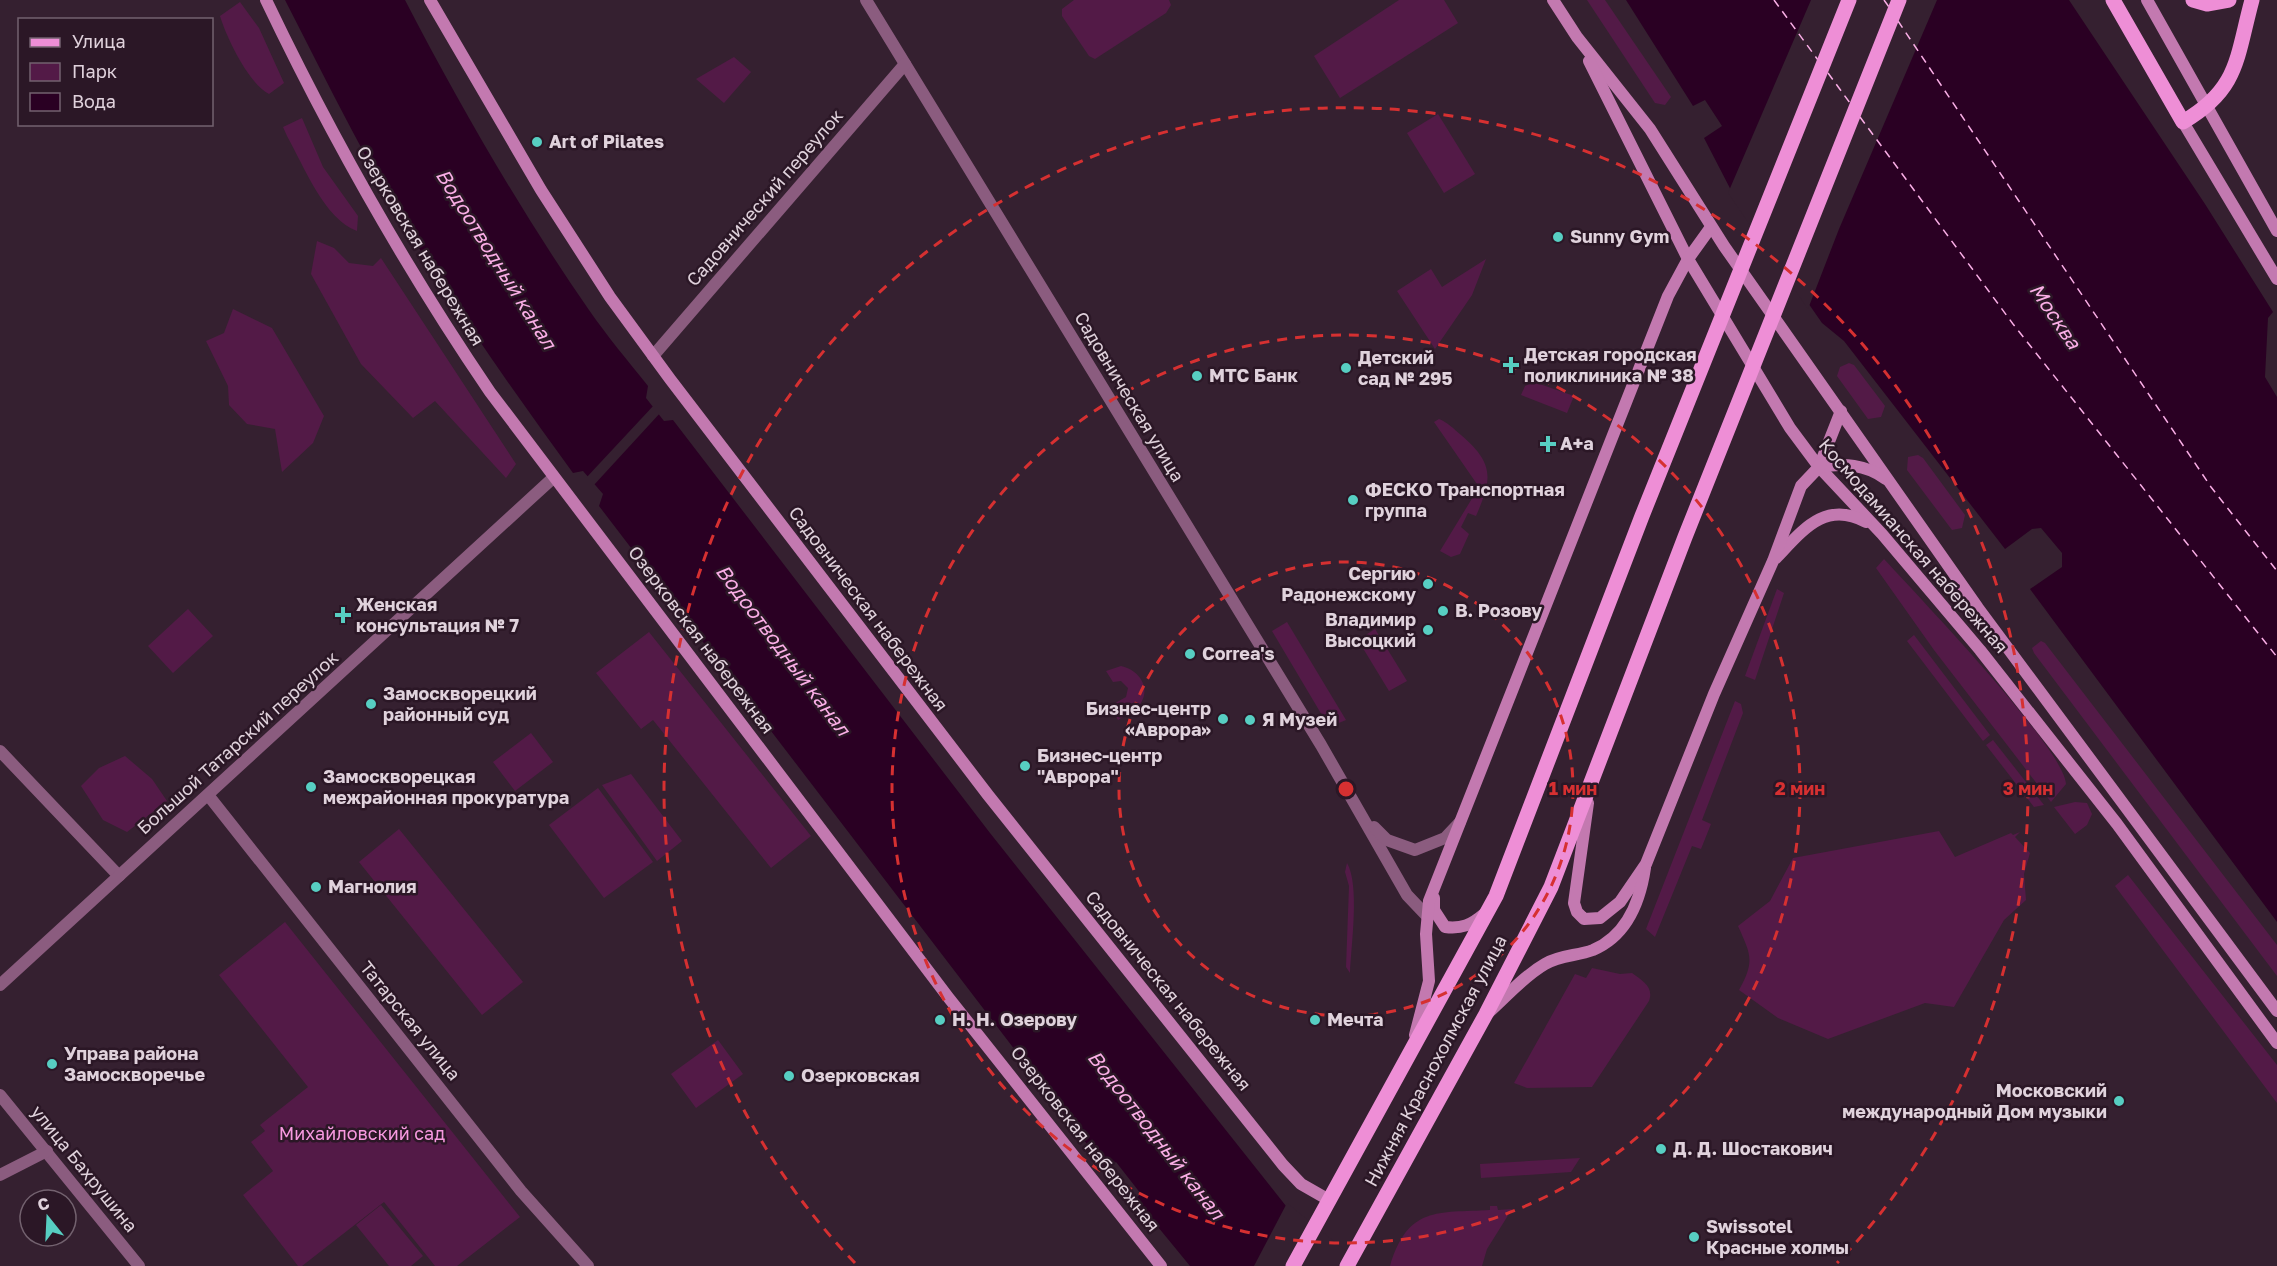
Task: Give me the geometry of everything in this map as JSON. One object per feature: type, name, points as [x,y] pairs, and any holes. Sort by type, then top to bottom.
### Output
[{"type":"main road","name":"Озерковская набережная","points":[[266,0],[342,152],[446,327],[553,478],[656,609],[948,997],[1161,1266]]},
{"type":"main road","name":"Садовническая набережная","points":[[430,0],[542,190],[610,297],[653,356],[981,786],[1283,1165],[1301,1184],[1329,1200]]},
{"type":"main road","name":"Космодамианская набережная","points":[[1553,0],[1576,37],[1688,258],[1790,428],[1819,467],[1882,534],[1980,650],[2086,784],[2277,1043]]},
{"type":"main road","name":"Нижняя Краснохолмская улица","points":[[1293,1266],[1492,903],[1642,516],[1849,0]]},
{"type":"main road","name":"Нижняя Краснохолмская улица","points":[[1350,1260],[1486,1014],[1551,887],[1591,779],[1899,0]]},
{"type":"main road","points":[[2113,0],[2277,279]]},
{"type":"main road","points":[[2147,0],[2277,231]]},
{"type":"main road","points":[[2193,0],[2207,4],[2229,0]]},
{"type":"main road","points":[[2183,122],[2207,108],[2222,92],[2233,72],[2252,0]]},
{"type":"main road","name":"Космодамианская набережная","points":[[1576,37],[1650,129],[1693,194],[1711,227],[1978,608],[2277,1011]]},
{"type":"main road","points":[[1406,1063],[1429,981],[1427,916],[1429,901],[1464,819],[1668,296],[1688,258],[1711,227]]},
{"type":"main road","points":[[1486,1014],[1544,965],[1558,957],[1594,950],[1619,932],[1639,898],[1646,864],[1773,561],[1801,486],[1819,467],[1841,411]]},
{"type":"main road","points":[[1819,467],[1839,464],[1860,466],[1878,473],[1893,485]]},
{"type":"main road","points":[[1773,561],[1801,532],[1815,521],[1832,514],[1851,514],[1882,534]]},
{"type":"main road","points":[[1591,779],[1576,883],[1574,903],[1577,912],[1584,919],[1600,918],[1620,902],[1646,864]]},
{"type":"main road","points":[[1437,884],[1434,910],[1445,927],[1460,928],[1473,924],[1492,903]]},
{"type":"street","name":"Садовническая улица","points":[[866,0],[1362,813],[1407,895],[1427,916]]},
{"type":"street","name":"Садовнический переулок","points":[[653,356],[905,64]]},
{"type":"street","name":"Большой Татарский переулок","points":[[0,985],[553,478]]},
{"type":"street","points":[[0,751],[119,876]]},
{"type":"street","name":"Татарская улица","points":[[208,795],[521,1191],[588,1266]]},
{"type":"street","name":"Садовническая улица","points":[[1362,813],[1387,840],[1415,850],[1445,838],[1464,819]]},
{"type":"street","name":"улица Бахрушина","points":[[0,1095],[139,1266]]},
{"type":"street","points":[[0,1175],[47,1151]]},
{"type":"green space","points":[[1074,0],[1169,0],[1171,5],[1166,13],[1095,59],[1089,56],[1062,16],[1062,9]]},
{"type":"green space","points":[[1399,0],[1444,0],[1458,23],[1340,98],[1314,56]]},
{"type":"green space","points":[[1587,0],[1605,0],[1671,97],[1665,105],[1655,103]]},
{"type":"green space","points":[[240,2],[259,28],[284,83],[269,94],[261,89],[247,71],[233,48],[220,16]]},
{"type":"green space","points":[[734,57],[751,72],[724,103],[696,79]]},
{"type":"green space","points":[[1438,114],[1475,174],[1444,193],[1407,133]]},
{"type":"green space","points":[[302,118],[323,167],[358,216],[357,231],[345,225],[325,204],[287,136],[283,127]]},
{"type":"green space","points":[[317,241],[334,248],[349,263],[373,266],[381,258],[516,464],[506,478],[435,401],[413,418],[361,364],[311,274]]},
{"type":"green space","points":[[1486,259],[1472,295],[1435,349],[1397,291],[1431,269],[1442,287]]},
{"type":"green space","points":[[233,309],[272,328],[324,416],[313,443],[282,472],[275,429],[247,424],[229,405],[228,386],[206,341],[224,333]]},
{"type":"green space","points":[[1849,363],[1854,365],[1885,406],[1881,417],[1868,419],[1837,376],[1840,367]]},
{"type":"green space","points":[[1534,382],[1574,396],[1567,413],[1521,395],[1525,386]]},
{"type":"green space","points":[[1439,419],[1472,445],[1485,464],[1487,472],[1485,492],[1476,516],[1468,513],[1461,527],[1469,534],[1460,554],[1451,557],[1440,551],[1479,487],[1434,422]]},
{"type":"green space","points":[[1918,455],[1923,458],[1965,515],[1962,528],[1952,530],[1907,470],[1908,457]]},
{"type":"green space","points":[[1884,559],[2016,706],[2059,765],[2066,784],[2051,802],[1934,650],[1876,568]]},
{"type":"green space","points":[[1777,589],[1784,593],[1755,680],[1745,676]]},
{"type":"green space","points":[[188,609],[213,636],[173,673],[148,646]]},
{"type":"green space","points":[[1287,622],[1346,720],[1329,727],[1272,631]]},
{"type":"green space","points":[[1375,629],[1407,681],[1389,691],[1358,640]]},
{"type":"green space","points":[[649,632],[811,836],[771,868],[653,720],[641,729],[596,673]]},
{"type":"green space","points":[[1914,635],[1990,735],[1983,741],[1907,641]]},
{"type":"green space","points":[[2041,641],[2045,643],[2277,945],[2277,976],[2034,653],[2032,648]]},
{"type":"green space","points":[[1121,666],[1139,676],[1144,694],[1136,709],[1118,720],[1110,706],[1126,697],[1128,688],[1121,681],[1113,682],[1106,671]]},
{"type":"green space","points":[[1735,701],[1741,704],[1743,713],[1702,820],[1711,824],[1701,849],[1692,846],[1655,937],[1646,929]]},
{"type":"green space","points":[[531,733],[553,762],[515,791],[493,762]]},
{"type":"green space","points":[[1993,740],[2044,805],[2034,807],[1986,745]]},
{"type":"green space","points":[[125,756],[152,779],[167,801],[127,832],[103,820],[81,786],[99,768]]},
{"type":"green space","points":[[631,774],[682,841],[657,861],[602,785]]},
{"type":"green space","points":[[598,788],[653,862],[604,898],[549,825]]},
{"type":"green space","points":[[2075,802],[2087,803],[2092,814],[2087,825],[2075,834],[2054,807]]},
{"type":"green space","points":[[399,829],[523,982],[482,1015],[359,862]]},
{"type":"green space","points":[[1939,831],[1955,857],[2011,833],[2013,835],[2020,832],[2015,837],[2030,853],[2024,874],[2026,900],[2004,920],[1954,1007],[1925,1003],[1828,1039],[1778,1018],[1739,990],[1747,972],[1749,958],[1738,926],[1770,901],[1793,858]]},
{"type":"green space","points":[[1347,863],[1351,873],[1354,900],[1350,973],[1346,967],[1349,886],[1345,872]]},
{"type":"green space","points":[[2128,875],[2277,1065],[2277,1103],[2115,886]]},
{"type":"green space","name":"Михайловский сад","points":[[285,922],[520,1217],[457,1266],[435,1266],[384,1202],[302,1266],[298,1266],[243,1195],[273,1171],[251,1142],[265,1131],[260,1125],[308,1087],[219,975]]},
{"type":"green space","points":[[1592,968],[1620,974],[1632,973],[1649,988],[1650,996],[1649,1001],[1592,1087],[1527,1088],[1514,1083],[1575,974],[1586,978]]},
{"type":"green space","points":[[718,1040],[743,1074],[696,1108],[671,1074]]},
{"type":"green space","points":[[1580,1158],[1571,1172],[1481,1178],[1480,1164]]},
{"type":"green space","points":[[381,1205],[423,1256],[411,1266],[389,1266],[356,1225]]},
{"type":"green space","points":[[1490,1206],[1497,1206],[1498,1210],[1512,1209],[1487,1249],[1482,1266],[1390,1266],[1397,1246],[1406,1232],[1416,1223],[1440,1213],[1490,1210]]},
{"type":"water","name":"Водоотводный канал","points":[[285,0],[405,0],[469,119],[515,197],[596,320],[648,386],[646,398],[664,421],[673,420],[990,833],[1286,1206],[1360,1266],[1190,1266],[1135,1199],[1141,1194],[1116,1162],[1106,1169],[599,506],[603,494],[583,471],[573,473],[518,397],[448,293],[391,202]]},
{"type":"water","name":"Москва","points":[[1626,0],[2069,0],[2205,204],[2273,312],[2268,318],[2265,377],[2277,397],[2277,922],[2030,589],[2062,567],[2062,553],[2041,528],[2032,529],[2005,549],[1844,341],[1822,323],[1735,198],[1704,138],[1722,126],[1705,100],[1693,106]]},
{"type":"pier","points":[[1811,0],[1937,0],[1839,229],[1808,309],[1728,193]]},
{"type":"pier","points":[[655,404],[661,412],[593,486],[586,478]]},
{"type":"pier","points":[[1287,1203],[1362,1264],[1363,1266],[1254,1266]]},
{"type":"ferry route","points":[[1774,0],[1818,60]]},
{"type":"ferry route","points":[[1884,0],[1889,7]]},
{"type":"ferry route","points":[[1898,21],[2211,487],[2277,571]]},
{"type":"ferry route","points":[[1828,73],[1850,103]]},
{"type":"ferry route","points":[[1860,117],[2013,324],[2277,657]]},
{"type":"place","name":"Art of Pilates","points":[[537,142]]},
{"type":"place","name":"Sunny Gym","points":[[1558,237]]},
{"type":"place","name":"Детская городская поликлиника № 38","points":[[1511,365]]},
{"type":"place","name":"Детский сад № 295","points":[[1346,368]]},
{"type":"place","name":"МТС Банк","points":[[1197,376]]},
{"type":"place","name":"А+а","points":[[1548,444]]},
{"type":"place","name":"ФЕСКО Транспортная группа","points":[[1353,500]]},
{"type":"place","name":"Сергию Радонежскому","points":[[1428,584]]},
{"type":"place","name":"В. Розову","points":[[1443,611]]},
{"type":"place","name":"Женская консультация № 7","points":[[343,615]]},
{"type":"place","name":"Владимир Высоцкий","points":[[1428,630]]},
{"type":"place","name":"Correa's","points":[[1190,654]]},
{"type":"place","name":"Замоскворецкий районный суд","points":[[371,704]]},
{"type":"place","name":"Бизнес-центр «Аврора»","points":[[1223,719]]},
{"type":"place","name":"Я Музей","points":[[1250,720]]},
{"type":"place","name":"Бизнес-центр \"Аврора\"","points":[[1025,766]]},
{"type":"place","name":"Замоскворецкая межрайонная прокуратура","points":[[311,787]]},
{"type":"place","name":"Магнолия","points":[[316,887]]},
{"type":"place","name":"Н. Н. Озерову","points":[[940,1020]]},
{"type":"place","name":"Мечта","points":[[1315,1020]]},
{"type":"place","name":"Управа района Замоскворечье","points":[[52,1064]]},
{"type":"place","name":"Озерковская","points":[[789,1076]]},
{"type":"place","name":"Московский международный Дом музыки","points":[[2119,1101]]},
{"type":"place","name":"Д. Д. Шостакович","points":[[1661,1149]]},
{"type":"place","name":"Swissotel Красные холмы","points":[[1694,1237]]}]
